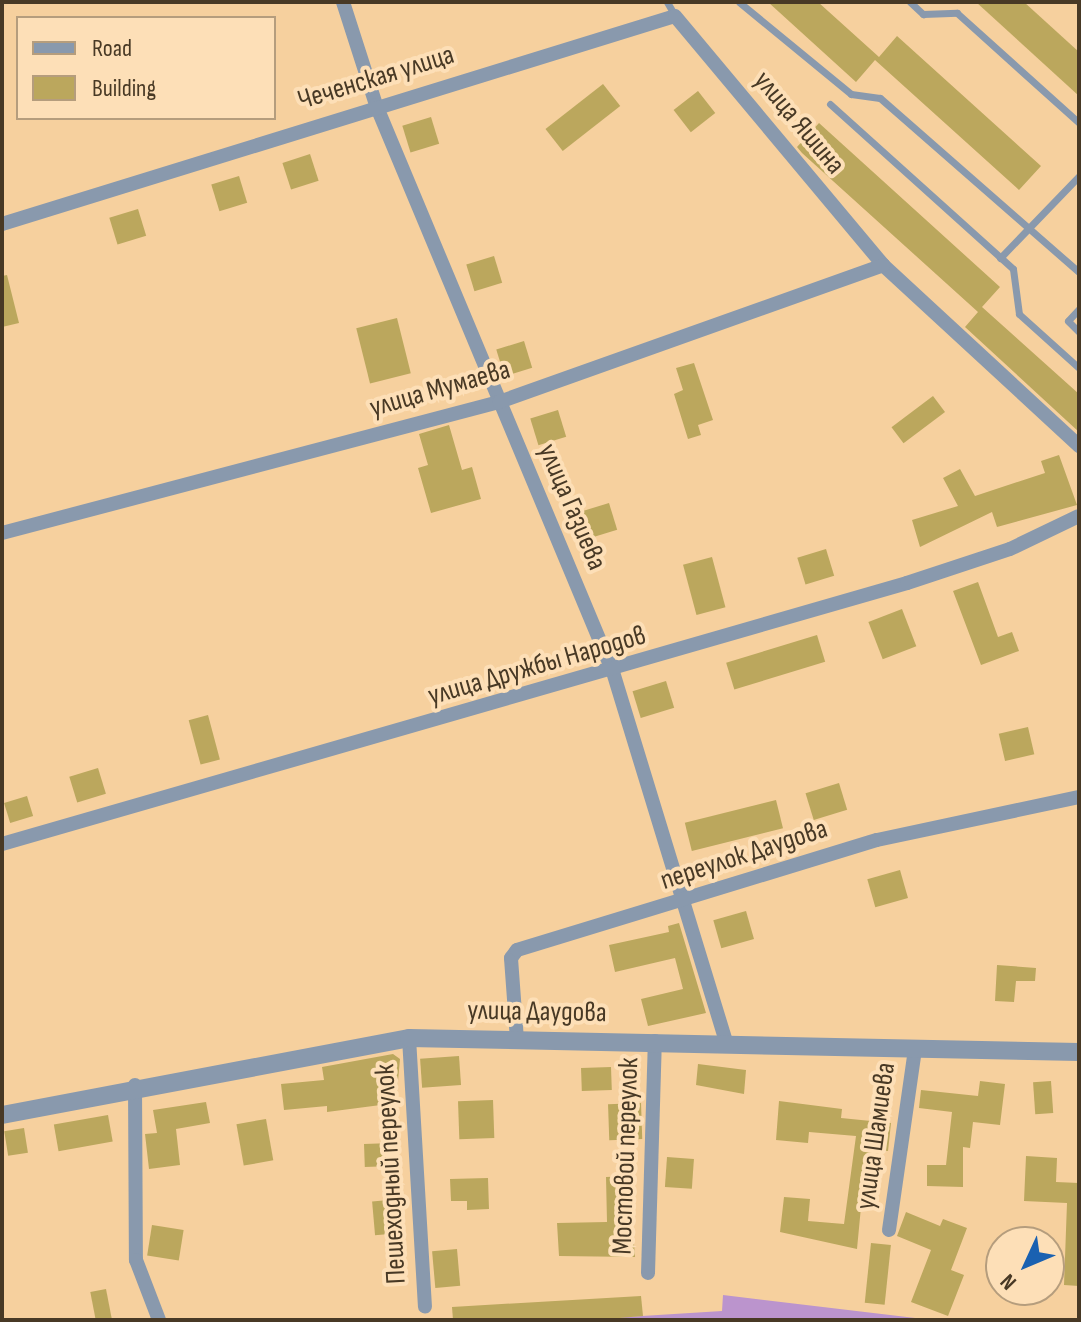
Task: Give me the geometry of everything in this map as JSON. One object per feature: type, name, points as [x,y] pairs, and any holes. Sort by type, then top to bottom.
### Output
[{"type":"street","name":"улица Газиева","points":[[343,2],[376,105],[613,672],[687,902],[726,1042]]},
{"type":"street","name":"Чеченская улица","points":[[2,224],[376,105],[675,16]]},
{"type":"street","name":"улица Яшина","points":[[675,16],[883,265],[1079,446]]},
{"type":"street","name":"улица Мумаева","points":[[2,533],[499,402],[883,265]]},
{"type":"street","name":"улица Дружбы Народов","points":[[2,844],[613,672],[1010,549],[1079,516]]},
{"type":"street","name":"переулок Даудова","points":[[517,1040],[514,952],[687,902],[877,840],[1079,797]]},
{"type":"street","name":"улица Даудова","points":[[2,1115],[135,1085],[409,1038],[726,1042],[1079,1052]]},
{"type":"street","name":"Пешеходный переулок","points":[[409,1038],[425,1307]]},
{"type":"street","name":"Мостовой переулок","points":[[648,1273],[655,1041]]},
{"type":"street","name":"улица Шамиева","points":[[889,1230],[915,1049]]},
{"type":"street","points":[[135,1085],[136,1260],[159,1320]]},
{"type":"lane","points":[[667,2],[675,16]]},
{"type":"lane","points":[[739,2],[851,94],[880,98],[1079,272]]},
{"type":"lane","points":[[910,2],[923,14],[957,13],[1079,123]]},
{"type":"lane","points":[[830,104],[1013,269],[1019,314],[1079,368]]},
{"type":"lane","points":[[1000,258],[1079,176]]},
{"type":"lane","points":[[1079,309],[1068,321],[1079,332]]},
{"type":"shaded area","points":[[723,1295],[932,1320],[578,1320],[722,1311]]},
{"type":"building","points":[[768,2],[818,2],[879,57],[897,36],[1041,166],[1019,190],[875,60],[856,82]]},
{"type":"building","points":[[976,2],[1024,2],[1079,52],[1079,96]]},
{"type":"building","points":[[603,84],[620,106],[563,151],[545,129]]},
{"type":"building","points":[[698,91],[715,113],[691,132],[674,110]]},
{"type":"building","points":[[431,117],[439,144],[410,153],[402,126]]},
{"type":"building","points":[[819,123],[1000,287],[982,307],[1079,394],[1079,432],[965,327],[978,312],[802,153],[797,147]]},
{"type":"building","points":[[310,154],[319,181],[291,190],[282,163]]},
{"type":"building","points":[[239,176],[247,203],[219,211],[211,184]]},
{"type":"building","points":[[138,209],[146,236],[117,245],[109,218]]},
{"type":"building","points":[[494,256],[502,283],[474,291],[466,264]]},
{"type":"building","points":[[7,275],[19,323],[2,327],[2,276]]},
{"type":"building","points":[[397,318],[411,373],[370,383],[356,328]]},
{"type":"building","points":[[524,341],[532,368],[504,376],[496,349]]},
{"type":"building","points":[[694,363],[713,420],[698,425],[701,435],[688,439],[674,394],[683,390],[676,368]]},
{"type":"building","points":[[933,396],[945,412],[904,443],[891,427]]},
{"type":"building","points":[[558,410],[566,437],[538,445],[530,418]]},
{"type":"building","points":[[449,425],[462,470],[472,467],[481,499],[431,513],[418,468],[428,465],[419,434]]},
{"type":"building","points":[[1059,455],[1077,505],[997,527],[992,512],[920,547],[912,520],[958,506],[943,478],[960,469],[975,496],[1045,473],[1041,461]]},
{"type":"building","points":[[609,503],[617,530],[584,540],[576,513]]},
{"type":"building","points":[[826,549],[834,576],[805,585],[797,558]]},
{"type":"building","points":[[712,557],[725,607],[696,615],[683,565]]},
{"type":"building","points":[[978,582],[998,637],[1012,632],[1019,651],[981,665],[953,591]]},
{"type":"building","points":[[902,609],[916,646],[883,659],[868,622]]},
{"type":"building","points":[[817,635],[825,662],[734,690],[726,663]]},
{"type":"building","points":[[666,681],[674,708],[641,718],[633,691]]},
{"type":"building","points":[[208,715],[220,759],[201,765],[189,720]]},
{"type":"building","points":[[1028,727],[1034,754],[1005,761],[999,734]]},
{"type":"building","points":[[98,768],[106,794],[77,803],[69,777]]},
{"type":"building","points":[[839,783],[847,810],[814,820],[806,793]]},
{"type":"building","points":[[27,796],[33,816],[10,823],[4,803]]},
{"type":"building","points":[[776,800],[783,828],[692,851],[685,823]]},
{"type":"building","points":[[900,870],[908,898],[875,907],[867,879]]},
{"type":"building","points":[[746,911],[754,939],[721,948],[713,920]]},
{"type":"building","points":[[679,923],[706,1013],[648,1026],[641,999],[683,989],[675,958],[615,972],[609,945],[669,932],[668,926]]},
{"type":"building","points":[[997,965],[1036,968],[1035,981],[1016,981],[1014,1002],[995,1001]]},
{"type":"building","points":[[393,1054],[400,1059],[396,1103],[327,1112],[327,1106],[284,1110],[281,1084],[324,1080],[322,1067]]},
{"type":"building","points":[[459,1056],[461,1085],[422,1088],[420,1059]]},
{"type":"building","points":[[698,1064],[746,1070],[744,1094],[696,1085]]},
{"type":"building","points":[[611,1067],[612,1090],[582,1091],[581,1068]]},
{"type":"building","points":[[980,1081],[1005,1084],[1000,1125],[973,1122],[970,1148],[963,1147],[963,1187],[927,1186],[927,1165],[946,1165],[952,1112],[919,1108],[921,1090],[978,1096]]},
{"type":"building","points":[[1051,1081],[1053,1113],[1035,1114],[1033,1082]]},
{"type":"building","points":[[493,1100],[494,1138],[459,1139],[458,1101]]},
{"type":"building","points":[[779,1101],[842,1109],[841,1118],[891,1123],[888,1151],[879,1150],[874,1208],[861,1207],[857,1249],[780,1232],[784,1197],[810,1199],[808,1221],[844,1224],[856,1136],[809,1132],[808,1143],[776,1140]]},
{"type":"building","points":[[206,1102],[210,1123],[176,1129],[180,1165],[149,1169],[145,1134],[157,1133],[153,1110]]},
{"type":"building","points":[[641,1103],[642,1139],[609,1140],[608,1104]]},
{"type":"building","points":[[108,1115],[113,1142],[59,1151],[54,1125]]},
{"type":"building","points":[[266,1119],[273,1160],[244,1166],[236,1124]]},
{"type":"building","points":[[24,1128],[28,1153],[8,1156],[4,1131]]},
{"type":"building","points":[[392,1143],[393,1166],[365,1167],[364,1144]]},
{"type":"building","points":[[1026,1156],[1057,1158],[1056,1182],[1079,1183],[1079,1286],[1065,1285],[1067,1203],[1024,1201]]},
{"type":"building","points":[[667,1157],[694,1159],[692,1189],[665,1187]]},
{"type":"building","points":[[629,1176],[635,1257],[559,1256],[557,1223],[607,1222],[606,1177]]},
{"type":"building","points":[[488,1178],[489,1209],[467,1210],[467,1201],[451,1201],[450,1179]]},
{"type":"building","points":[[400,1199],[403,1233],[375,1235],[372,1201]]},
{"type":"building","points":[[906,1212],[940,1226],[943,1219],[967,1228],[951,1270],[964,1275],[948,1316],[911,1302],[931,1250],[897,1236]]},
{"type":"building","points":[[152,1225],[184,1230],[179,1261],[147,1256]]},
{"type":"building","points":[[871,1243],[891,1245],[885,1305],[865,1303]]},
{"type":"building","points":[[457,1249],[460,1286],[435,1288],[432,1251]]},
{"type":"building","points":[[106,1289],[112,1320],[96,1320],[90,1292]]},
{"type":"building","points":[[641,1296],[643,1316],[596,1320],[453,1320],[452,1307]]}]
